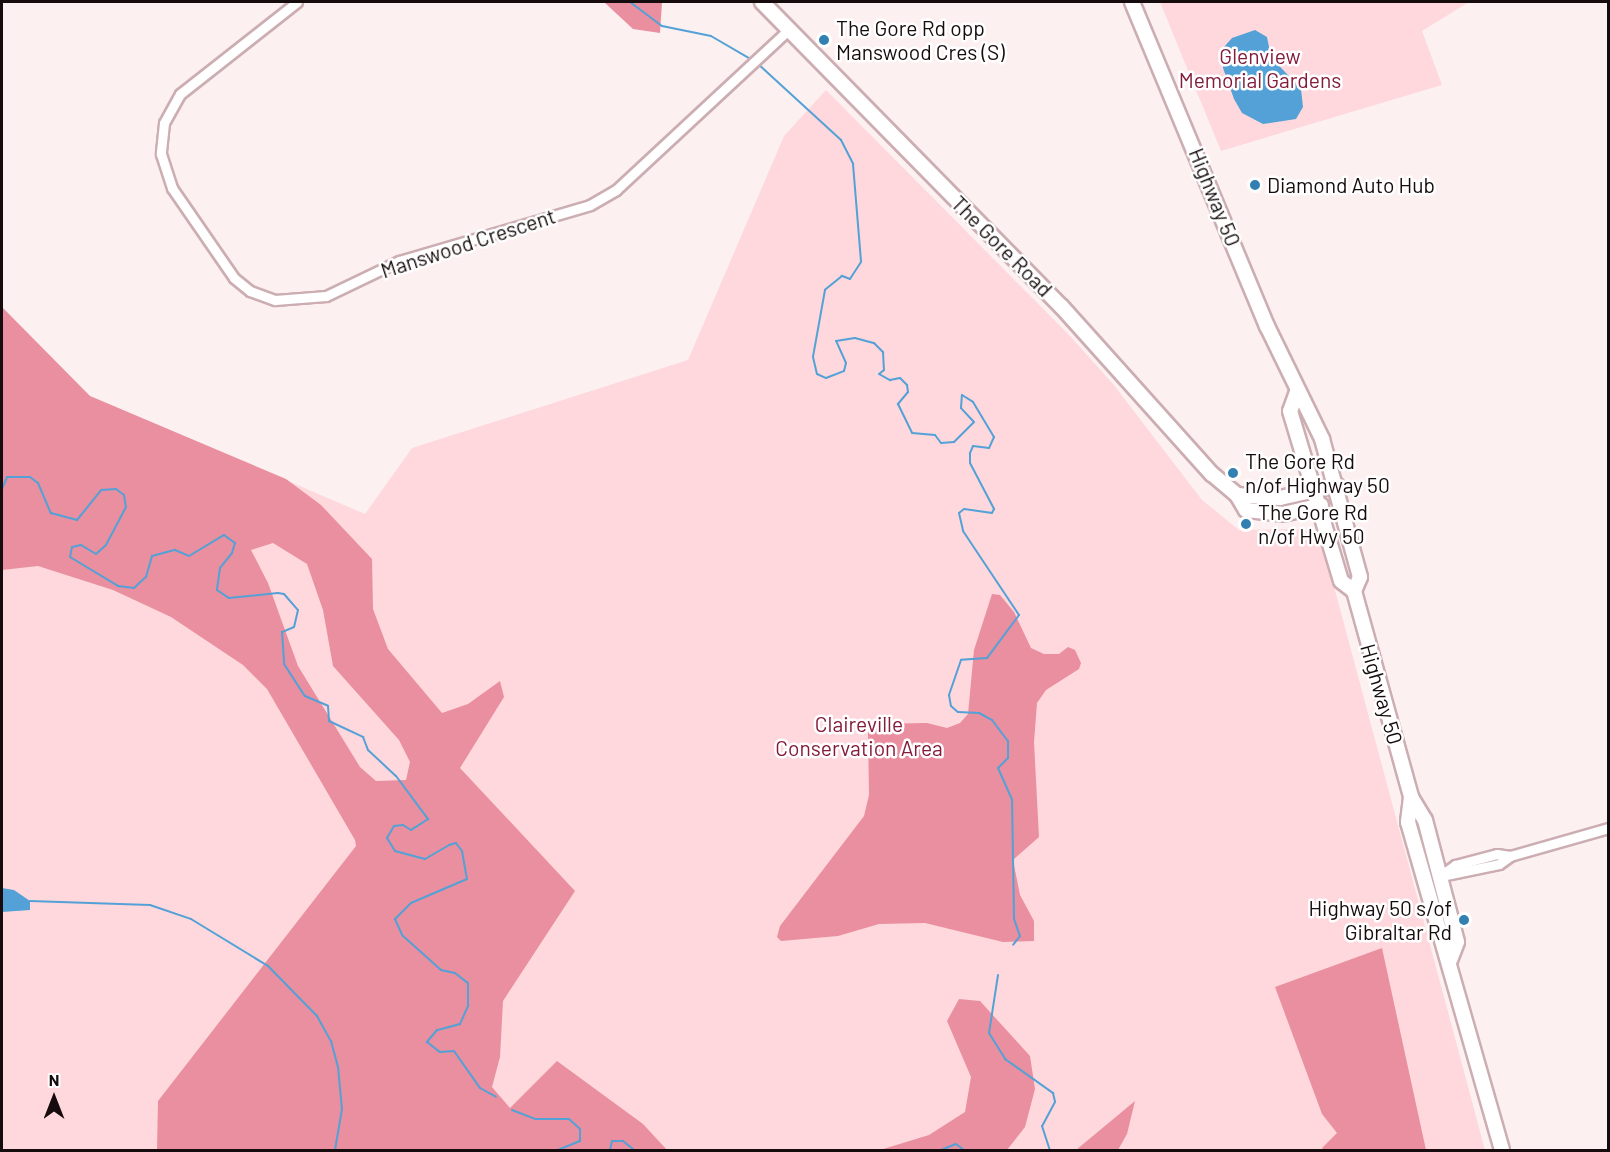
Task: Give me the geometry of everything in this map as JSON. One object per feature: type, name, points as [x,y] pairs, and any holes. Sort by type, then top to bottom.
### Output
[{"type":"main road","name":"The Gore Road","points":[[762,2],[1061,306],[1212,474],[1238,495],[1246,510],[1265,514],[1292,513],[1321,505]]},
{"type":"main road","name":"Highway 50","points":[[1132,2],[1297,392],[1308,405],[1337,485],[1360,577],[1354,591]]},
{"type":"main road","name":"Highway 50","points":[[1297,392],[1290,411],[1321,505],[1341,581],[1354,591],[1411,797],[1425,820],[1457,942],[1450,960]]},
{"type":"main road","points":[[1238,495],[1280,498],[1337,485]]},
{"type":"main road","name":"Highway 50","points":[[1411,797],[1408,822],[1442,947],[1450,960],[1502,1150]]},
{"type":"street","name":"Manswood Crescent","points":[[297,2],[180,94],[164,123],[161,154],[172,188],[234,278],[250,291],[275,300],[326,296],[399,261],[590,205],[616,190],[788,30]]},
{"type":"street","points":[[1424,881],[1440,876],[1455,865],[1497,854],[1510,856],[1608,828]]},
{"type":"green space","name":"Glenview Memorial Gardens","points":[[1160,2],[1469,2],[1422,31],[1442,85],[1221,151]]},
{"type":"green space","name":"Claireville Conservation Area","points":[[826,90],[1069,335],[1113,384],[1202,500],[1239,530],[1300,529],[1313,536],[1325,553],[1485,1150],[2,1150],[2,322],[90,396],[365,514],[412,448],[688,360],[784,136]]},
{"type":"shaded area","points":[[604,2],[662,2],[660,33],[633,29]]},
{"type":"shaded area","points":[[2,307],[90,396],[286,479],[321,505],[372,559],[373,609],[388,649],[442,713],[468,704],[500,681],[504,697],[460,768],[575,891],[503,1001],[500,1057],[492,1087],[510,1108],[557,1061],[643,1124],[667,1150],[157,1150],[158,1101],[356,846],[355,840],[267,689],[243,665],[171,617],[113,590],[38,566],[2,570]],"holes":[[[273,543],[307,564],[323,610],[333,666],[399,740],[410,762],[406,780],[376,781],[360,767],[298,666],[268,583],[251,550]]]},
{"type":"shaded area","points":[[992,594],[1000,595],[1014,612],[1031,648],[1044,654],[1059,654],[1068,647],[1075,650],[1081,663],[1079,669],[1046,690],[1037,703],[1034,742],[1039,837],[1013,860],[1020,895],[1034,921],[1034,941],[1003,942],[925,923],[879,924],[838,936],[781,941],[777,937],[780,926],[864,816],[869,795],[868,733],[874,724],[927,723],[947,728],[960,723],[968,714],[974,650]]},
{"type":"shaded area","points":[[1382,948],[1426,1150],[1324,1150],[1322,1148],[1337,1133],[1322,1114],[1275,987]]},
{"type":"shaded area","points":[[959,999],[980,1001],[1030,1056],[1035,1089],[1025,1127],[1007,1150],[880,1150],[929,1135],[965,1112],[971,1077],[947,1021]]},
{"type":"shaded area","points":[[1135,1101],[1127,1134],[1118,1150],[1076,1150]]},
{"type":"water","points":[[1255,30],[1267,37],[1271,57],[1301,89],[1303,107],[1296,119],[1263,124],[1242,113],[1234,99],[1223,68],[1224,47],[1232,38]]},
{"type":"water","points":[[2,888],[14,890],[30,901],[30,910],[2,912]]},
{"type":"waterway","points":[[630,2],[662,26],[711,36],[752,60]]},
{"type":"waterway","points":[[757,63],[841,140],[853,164],[861,262],[850,279],[842,276],[825,290],[813,357],[817,374],[826,378],[844,371],[846,363],[836,341],[855,338],[874,343],[883,352],[884,370],[879,374],[890,380],[900,378],[907,385],[908,392],[898,404],[912,433],[935,435],[941,443],[954,442],[974,422],[961,408],[962,395],[973,402],[994,437],[989,448],[973,446],[970,453],[970,463],[994,509],[992,513],[964,509],[959,513],[963,531],[1019,615],[987,658],[961,660],[949,695],[951,706],[958,712],[979,713],[992,720],[1008,741],[1008,758],[998,768],[1012,800],[1014,919],[1020,936],[1013,945]]},
{"type":"waterway","points":[[2,489],[7,477],[30,477],[38,483],[51,513],[77,520],[101,490],[116,489],[124,495],[126,507],[106,545],[96,554],[81,545],[72,547],[70,557],[118,586],[134,588],[146,577],[152,556],[175,550],[189,556],[224,535],[235,543],[232,553],[220,568],[217,590],[229,598],[284,594],[298,610],[294,627],[282,632],[284,664],[305,696],[328,706],[329,721],[363,737],[368,750],[396,776],[428,819],[411,830],[403,825],[394,826],[387,838],[395,851],[425,859],[456,843],[462,851],[467,879],[411,903],[395,919],[402,935],[441,970],[455,973],[468,983],[468,1006],[460,1024],[437,1030],[427,1042],[440,1052],[454,1051],[480,1088],[496,1097]]},
{"type":"waterway","points":[[30,901],[150,905],[191,919],[268,966],[317,1016],[331,1041],[338,1067],[342,1109],[335,1150]]},
{"type":"waterway","points":[[998,975],[989,1033],[1005,1059],[1053,1093],[1055,1102],[1042,1126],[1050,1150]]},
{"type":"waterway","points":[[512,1110],[536,1119],[569,1119],[580,1129],[580,1141],[558,1150]]},
{"type":"waterway","points":[[610,1150],[612,1141],[623,1141],[634,1150]]},
{"type":"waterway","points":[[941,1150],[956,1144],[964,1150]]},
{"type":"place","name":"The Gore Rd opp Manswood Cres (S)","points":[[824,40]]},
{"type":"place","name":"Diamond Auto Hub","points":[[1255,185]]},
{"type":"place","name":"The Gore Rd n/of Highway 50","points":[[1233,473]]},
{"type":"place","name":"The Gore Rd n/of Hwy 50","points":[[1246,524]]},
{"type":"place","name":"Highway 50 s/of Gibraltar Rd","points":[[1464,920]]}]
